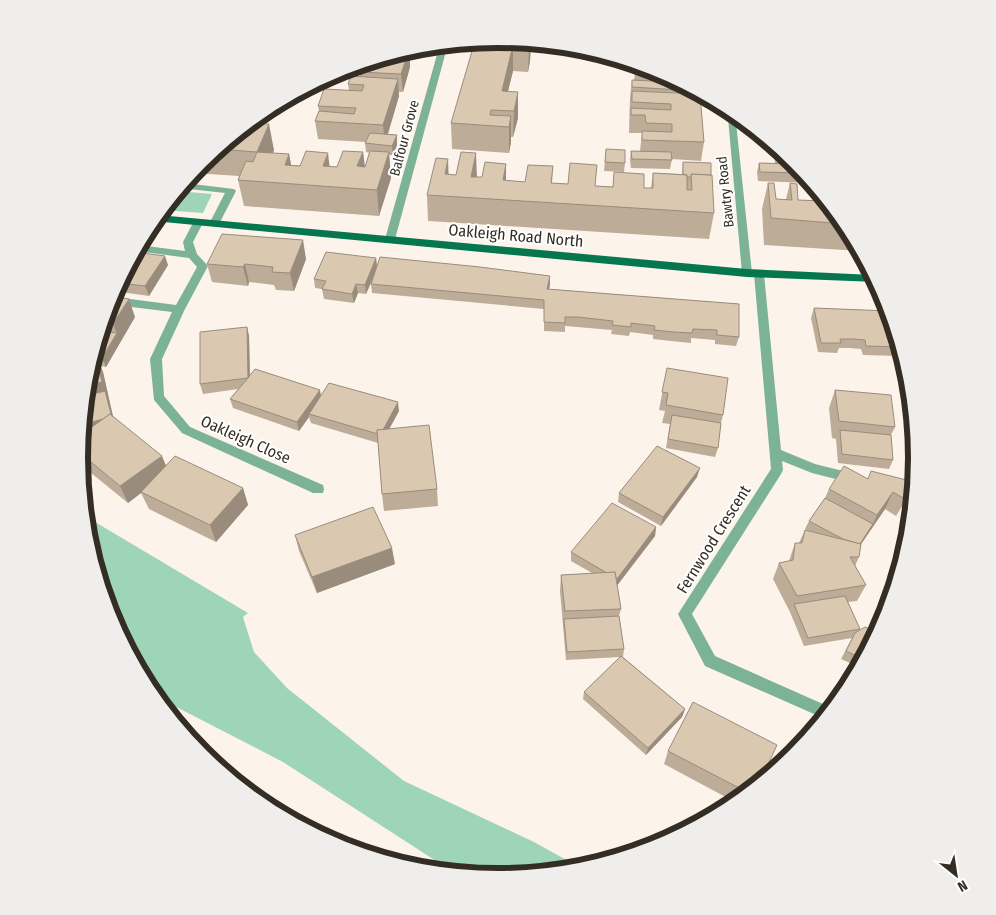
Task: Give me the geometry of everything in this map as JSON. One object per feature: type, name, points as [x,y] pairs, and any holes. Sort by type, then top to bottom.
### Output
[{"type":"main road","name":"Oakleigh Road North","points":[[165,219],[753,273],[867,279]]},
{"type":"street","name":"Balfour Grove","points":[[390,240],[442,51]]},
{"type":"street","name":"Bawtry Road","points":[[732,121],[753,273]]},
{"type":"street","points":[[190,187],[231,191],[214,224]]},
{"type":"street","name":"Oakleigh Close","points":[[198,223],[188,242],[192,255],[203,266],[179,308],[156,359],[158,397],[186,430],[318,489]]},
{"type":"street","points":[[145,249],[192,255]]},
{"type":"street","name":"Fernwood Crescent","points":[[753,273],[777,453],[777,470],[685,614],[710,661],[820,711]]},
{"type":"street","points":[[119,301],[179,308]]},
{"type":"street","points":[[777,453],[812,468],[870,483]]},
{"type":"green space","points":[[186,192],[212,194],[203,213],[171,211]]},
{"type":"green space","points":[[94,521],[248,613],[243,617],[254,652],[287,688],[404,781],[534,842],[569,861],[525,867],[498,868],[440,863],[283,762],[171,704],[143,662],[119,614],[102,564]]},
{"type":"building","points":[[473,48],[512,48],[502,91],[518,92],[514,111],[491,110],[490,115],[511,116],[509,127],[451,123]]},
{"type":"building","points":[[406,58],[401,74],[359,72],[392,61]]},
{"type":"building","points":[[351,76],[398,79],[383,125],[315,121],[319,111],[354,114],[356,108],[318,106],[324,89],[362,91],[364,85],[348,84]]},
{"type":"building","points":[[632,80],[660,81],[679,90],[632,87]]},
{"type":"building","points":[[632,91],[686,93],[701,101],[704,142],[642,140],[642,131],[672,132],[672,124],[646,123],[645,115],[631,115],[631,108],[671,110],[671,104],[632,102]]},
{"type":"building","points":[[260,124],[269,124],[257,152],[227,150]]},
{"type":"building","points":[[370,133],[397,135],[392,146],[365,143]]},
{"type":"building","points":[[606,149],[625,150],[625,163],[605,162]]},
{"type":"building","points":[[306,151],[328,153],[323,166],[337,167],[343,151],[363,152],[357,166],[365,167],[370,151],[389,152],[377,190],[238,180],[246,161],[253,162],[257,152],[289,154],[285,165],[300,166]]},
{"type":"building","points":[[631,151],[671,152],[672,160],[632,159]]},
{"type":"building","points":[[461,152],[476,153],[471,177],[482,177],[485,162],[506,164],[503,180],[525,182],[528,165],[553,166],[551,183],[568,184],[570,163],[597,165],[595,186],[613,187],[614,172],[644,174],[644,188],[653,188],[653,173],[687,175],[687,190],[692,190],[691,174],[712,175],[714,213],[427,195],[436,158],[448,159],[445,174],[456,175]]},
{"type":"building","points":[[683,162],[711,163],[711,175],[691,174],[691,177],[687,177],[687,175],[683,174]]},
{"type":"building","points":[[759,163],[783,164],[792,173],[760,172]]},
{"type":"building","points":[[768,183],[774,183],[776,199],[792,200],[790,183],[797,184],[798,200],[817,201],[834,223],[771,218]]},
{"type":"building","points":[[222,234],[303,240],[290,273],[272,272],[273,267],[245,264],[243,267],[207,264]]},
{"type":"building","points":[[326,252],[376,258],[365,285],[356,284],[352,294],[322,289],[326,281],[314,279]]},
{"type":"building","points":[[142,253],[165,256],[145,286],[127,284]]},
{"type":"building","points":[[380,257],[550,276],[547,289],[739,304],[739,337],[717,335],[717,330],[693,329],[692,333],[673,332],[654,330],[655,326],[631,323],[631,327],[612,325],[613,321],[578,317],[565,317],[565,323],[544,322],[544,300],[371,284]]},
{"type":"building","points":[[121,298],[129,299],[113,324],[111,324]]},
{"type":"building","points":[[814,308],[880,311],[893,347],[866,346],[865,340],[853,339],[840,339],[841,343],[821,343]]},
{"type":"building","points":[[247,327],[248,378],[200,384],[200,332]]},
{"type":"building","points":[[108,332],[117,333],[102,358],[102,351]]},
{"type":"building","points":[[98,367],[102,382],[95,384]]},
{"type":"building","points":[[667,368],[728,378],[723,415],[666,405],[668,393],[662,392]]},
{"type":"building","points":[[255,369],[320,390],[297,422],[230,399]]},
{"type":"building","points":[[329,383],[398,402],[383,430],[377,430],[378,434],[309,414]]},
{"type":"building","points":[[835,390],[891,395],[895,427],[839,421]]},
{"type":"building","points":[[105,391],[111,414],[103,419],[90,423],[92,404],[94,394]]},
{"type":"building","points":[[110,414],[162,456],[120,486],[88,460],[89,429]]},
{"type":"building","points":[[672,415],[721,423],[718,448],[668,439]]},
{"type":"building","points":[[429,425],[437,489],[382,494],[377,430]]},
{"type":"building","points":[[840,430],[891,435],[893,460],[842,454]]},
{"type":"building","points":[[657,446],[700,468],[663,517],[619,493]]},
{"type":"building","points":[[175,456],[243,488],[210,525],[141,492]]},
{"type":"building","points":[[844,466],[868,479],[871,471],[907,480],[905,499],[893,492],[877,515],[829,489]]},
{"type":"building","points":[[825,498],[873,524],[860,544],[843,539],[809,521]]},
{"type":"building","points":[[612,503],[656,527],[617,579],[615,572],[607,573],[571,552]]},
{"type":"building","points":[[373,507],[392,548],[312,577],[295,535]]},
{"type":"building","points":[[805,530],[861,544],[859,557],[850,557],[866,585],[797,596],[779,563],[793,560],[795,543],[802,543]]},
{"type":"building","points":[[615,572],[621,609],[565,611],[561,575]]},
{"type":"building","points":[[845,596],[860,629],[808,638],[794,604]]},
{"type":"building","points":[[619,616],[624,649],[567,652],[564,619]]},
{"type":"building","points":[[865,627],[870,629],[857,656],[846,651],[855,633]]},
{"type":"building","points":[[621,656],[685,709],[648,748],[584,692]]},
{"type":"building","points":[[693,702],[777,745],[767,767],[740,788],[668,751]]}]
